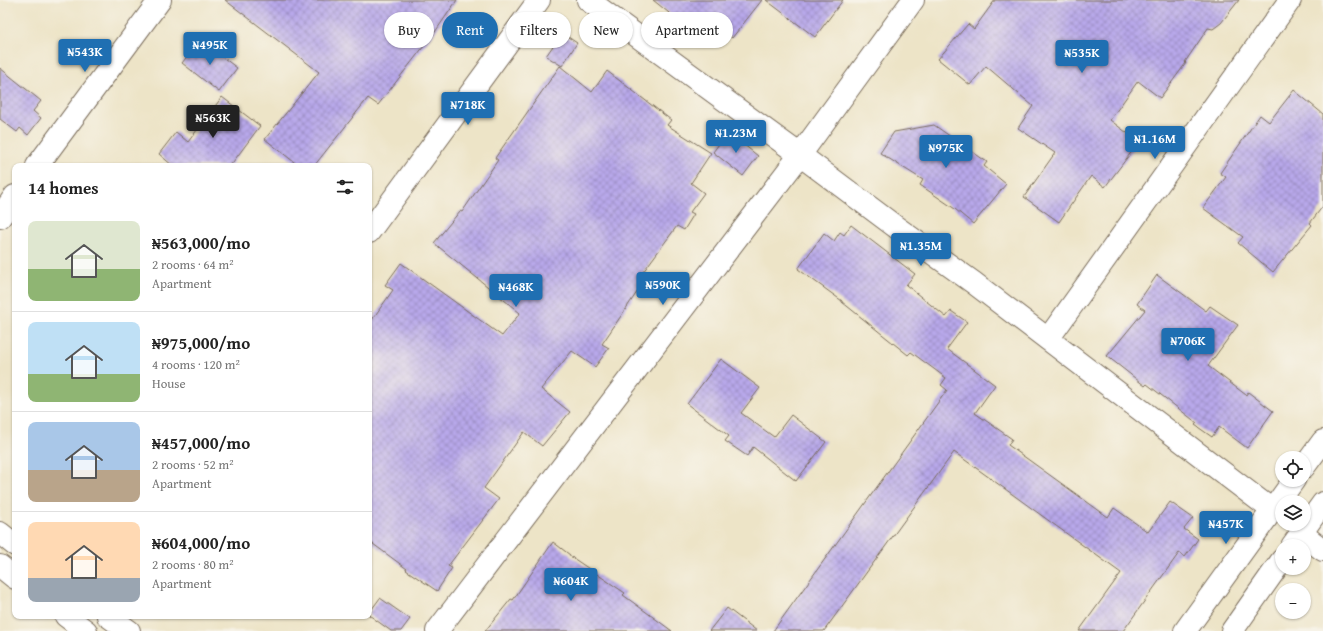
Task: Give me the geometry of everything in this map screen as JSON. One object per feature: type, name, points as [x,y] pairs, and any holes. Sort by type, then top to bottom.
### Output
[{"type":"main road","points":[[39,163],[160,0]]},
{"type":"main road","points":[[372,228],[539,0]]},
{"type":"main road","points":[[588,0],[974,283],[1272,510]]},
{"type":"main road","points":[[437,631],[800,155],[913,0]]},
{"type":"main road","points":[[1048,340],[1290,0]]},
{"type":"main road","points":[[0,217],[12,200]]},
{"type":"main road","points":[[1311,457],[1323,441]]},
{"type":"main road","points":[[1185,631],[1289,487]]},
{"type":"main road","points":[[1298,539],[1323,502]]},
{"type":"main road","points":[[0,533],[12,543]]},
{"type":"main road","points":[[1311,545],[1323,550]]},
{"type":"main road","points":[[0,566],[12,576]]},
{"type":"main road","points":[[1232,631],[1275,570]]},
{"type":"main road","points":[[70,619],[86,631]]},
{"type":"main road","points":[[112,619],[128,631]]},
{"type":"building","points":[[225,0],[457,0],[449,12],[442,12],[442,22],[434,33],[434,12],[384,12],[384,48],[423,48],[378,105],[368,98],[316,163],[295,163],[265,139],[319,72]]},
{"type":"building","points":[[653,0],[762,0],[733,37],[733,12],[668,12]]},
{"type":"building","points":[[766,0],[843,0],[815,37]]},
{"type":"building","points":[[995,0],[1239,0],[1221,23],[1213,29],[1208,28],[1185,62],[1186,63],[1160,98],[1138,81],[1110,120],[1139,142],[1105,187],[1091,176],[1059,222],[1024,197],[1055,153],[1018,128],[1033,106],[986,66],[970,85],[938,59],[968,24],[974,29]]},
{"type":"building","points":[[571,39],[577,43],[562,66],[546,56],[552,48],[571,48]]},
{"type":"building","points":[[200,40],[237,68],[219,92],[182,63]]},
{"type":"building","points":[[560,66],[592,92],[607,71],[671,120],[667,125],[711,153],[691,183],[704,193],[690,212],[694,214],[684,230],[677,226],[643,272],[648,276],[602,344],[609,348],[595,367],[572,351],[541,389],[570,412],[542,446],[524,432],[484,488],[499,499],[448,566],[452,568],[437,591],[406,570],[407,569],[372,543],[372,320],[393,290],[385,285],[401,263],[502,336],[520,313],[434,243],[460,211],[462,212],[498,160],[495,158]]},
{"type":"building","points":[[0,68],[41,101],[33,111],[41,118],[28,135],[20,128],[17,132],[0,119]]},
{"type":"building","points":[[1294,90],[1323,114],[1323,206],[1310,223],[1312,225],[1273,272],[1238,243],[1243,237],[1203,208],[1226,177],[1220,173],[1260,115],[1269,122]]},
{"type":"building","points":[[222,97],[260,126],[232,163],[170,163],[159,154],[176,132],[188,142]]},
{"type":"building","points":[[934,125],[987,162],[984,166],[1006,184],[973,224],[955,209],[920,185],[923,180],[880,153],[894,132]]},
{"type":"building","points":[[728,132],[758,156],[743,176],[713,152]]},
{"type":"building","points":[[851,225],[915,274],[906,285],[946,317],[951,311],[967,322],[947,349],[995,385],[975,413],[1012,439],[1008,445],[1108,517],[1114,508],[1148,532],[1170,502],[1193,518],[1184,529],[1198,539],[1185,557],[1179,553],[1123,631],[1079,631],[1121,573],[954,452],[824,631],[773,631],[947,390],[941,385],[946,378],[911,352],[908,355],[842,301],[798,269],[824,233],[834,241],[840,232],[844,235]]},
{"type":"building","points":[[1157,275],[1206,311],[1210,306],[1238,325],[1208,366],[1246,395],[1248,392],[1273,411],[1247,448],[1219,427],[1212,437],[1195,425],[1197,423],[1147,384],[1145,386],[1107,356],[1145,310],[1137,304]]},
{"type":"building","points":[[721,359],[760,388],[741,413],[774,437],[791,415],[826,442],[796,481],[753,447],[747,456],[725,441],[729,436],[687,404]]},
{"type":"building","points":[[553,542],[570,556],[625,593],[623,595],[672,631],[485,631],[511,599],[513,600]]},
{"type":"building","points":[[380,598],[410,619],[401,631],[391,631],[372,617],[372,609]]},
{"type":"building","points":[[727,608],[757,631],[709,631]]}]
